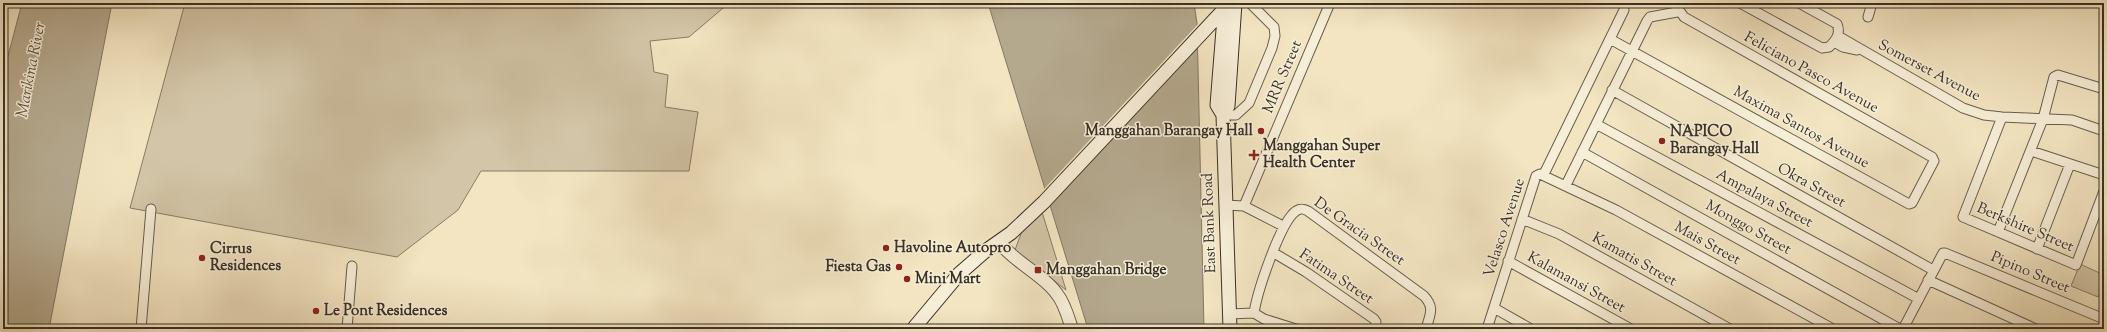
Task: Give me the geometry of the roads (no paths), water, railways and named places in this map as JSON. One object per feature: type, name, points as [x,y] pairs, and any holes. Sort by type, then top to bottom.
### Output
[{"type":"main road","name":"East Bank Road","points":[[1223,115],[1228,106],[1235,3]]},
{"type":"main road","name":"East Bank Road","points":[[1226,8],[1217,105],[1223,115],[1230,329]]},
{"type":"main road","points":[[913,329],[959,274],[984,252],[1011,233],[1044,202],[1226,8]]},
{"type":"street","points":[[1223,115],[1236,115],[1249,103],[1272,48],[1274,27],[1250,3]]},
{"type":"street","name":"MRR Street","points":[[1244,206],[1330,3]]},
{"type":"street","points":[[1740,3],[1822,48],[1829,47],[1836,39],[1839,30],[1837,24],[1799,3]]},
{"type":"street","points":[[1868,17],[1872,3]]},
{"type":"street","points":[[1566,185],[1612,90],[1650,17],[1674,14],[1680,7]]},
{"type":"street","name":"Feliciano Pasco Avenue","points":[[1680,7],[1684,17],[1932,157]]},
{"type":"street","points":[[1544,174],[1624,10]]},
{"type":"street","points":[[1610,39],[1632,51]]},
{"type":"street","name":"Somerset Avenue","points":[[1836,39],[1861,51],[1963,108],[1984,115],[2002,117],[2072,120],[2104,131]]},
{"type":"street","name":"Maxima Santos Avenue","points":[[1632,51],[1909,204],[1912,203],[1934,161],[1932,157]]},
{"type":"street","points":[[1998,232],[2031,150],[2054,77],[2058,75],[2104,89]]},
{"type":"street","name":"Okra Street","points":[[1612,90],[1933,270]]},
{"type":"street","name":"Berkshire Street","points":[[2002,117],[1963,217],[2076,265],[2104,191]]},
{"type":"street","name":"Ampalaya Street","points":[[1596,124],[1919,299]]},
{"type":"street","points":[[2031,150],[2104,175]]},
{"type":"street","name":"Monggo Street","points":[[1582,152],[1904,328]]},
{"type":"street","points":[[2037,249],[2070,164]]},
{"type":"street","name":"Velasco Avenue","points":[[1487,329],[1536,176],[1544,174],[1566,185]]},
{"type":"street","name":"Mais Street","points":[[1566,185],[1616,210],[1833,329]]},
{"type":"street","points":[[1225,205],[1244,206],[1283,226]]},
{"type":"street","points":[[141,329],[149,282],[151,209]]},
{"type":"street","name":"De Gracia Street","points":[[1254,313],[1258,290],[1274,253],[1283,226],[1296,212],[1302,209],[1308,210],[1424,296],[1431,304],[1431,312],[1426,329]]},
{"type":"street","name":"Kamatis Street","points":[[1522,219],[1559,234],[1730,329]]},
{"type":"street","points":[[999,242],[1010,255],[1057,294],[1063,304],[1072,329]]},
{"type":"street","name":"Fatima Street","points":[[1274,253],[1306,272],[1374,319],[1376,322],[1375,329]]},
{"type":"street","name":"Pipino Street","points":[[1933,270],[1943,253],[1945,253],[2104,319]]},
{"type":"street","name":"Kalamansi Street","points":[[1508,261],[1631,329]]},
{"type":"street","points":[[347,329],[352,266]]},
{"type":"street","points":[[1904,328],[1933,270]]},
{"type":"street","points":[[1928,280],[2036,329]]},
{"type":"street","points":[[1494,308],[1531,329]]},
{"type":"street","points":[[1229,314],[1254,313],[1264,319],[1292,328]]},
{"type":"water","name":"Marikina River","points":[[22,3],[112,3],[49,329],[3,329],[3,75]]},
{"type":"water","points":[[988,3],[1194,3],[1197,23],[1204,329],[1088,329]]},
{"type":"place","name":"Manggahan Barangay Hall","points":[[1261,131]]},
{"type":"place","name":"NAPICO Barangay Hall","points":[[1662,141]]},
{"type":"place","name":"Manggahan Super Health Center","points":[[1254,155]]},
{"type":"place","name":"Havoline Autopro","points":[[886,248]]},
{"type":"place","name":"Cirrus Residences","points":[[202,258]]},
{"type":"place","name":"Fiesta Gas","points":[[899,267]]},
{"type":"place","name":"Manggahan Bridge","points":[[1038,270]]},
{"type":"place","name":"Mini Mart","points":[[907,279]]},
{"type":"place","name":"Le Pont Residences","points":[[316,311]]}]
